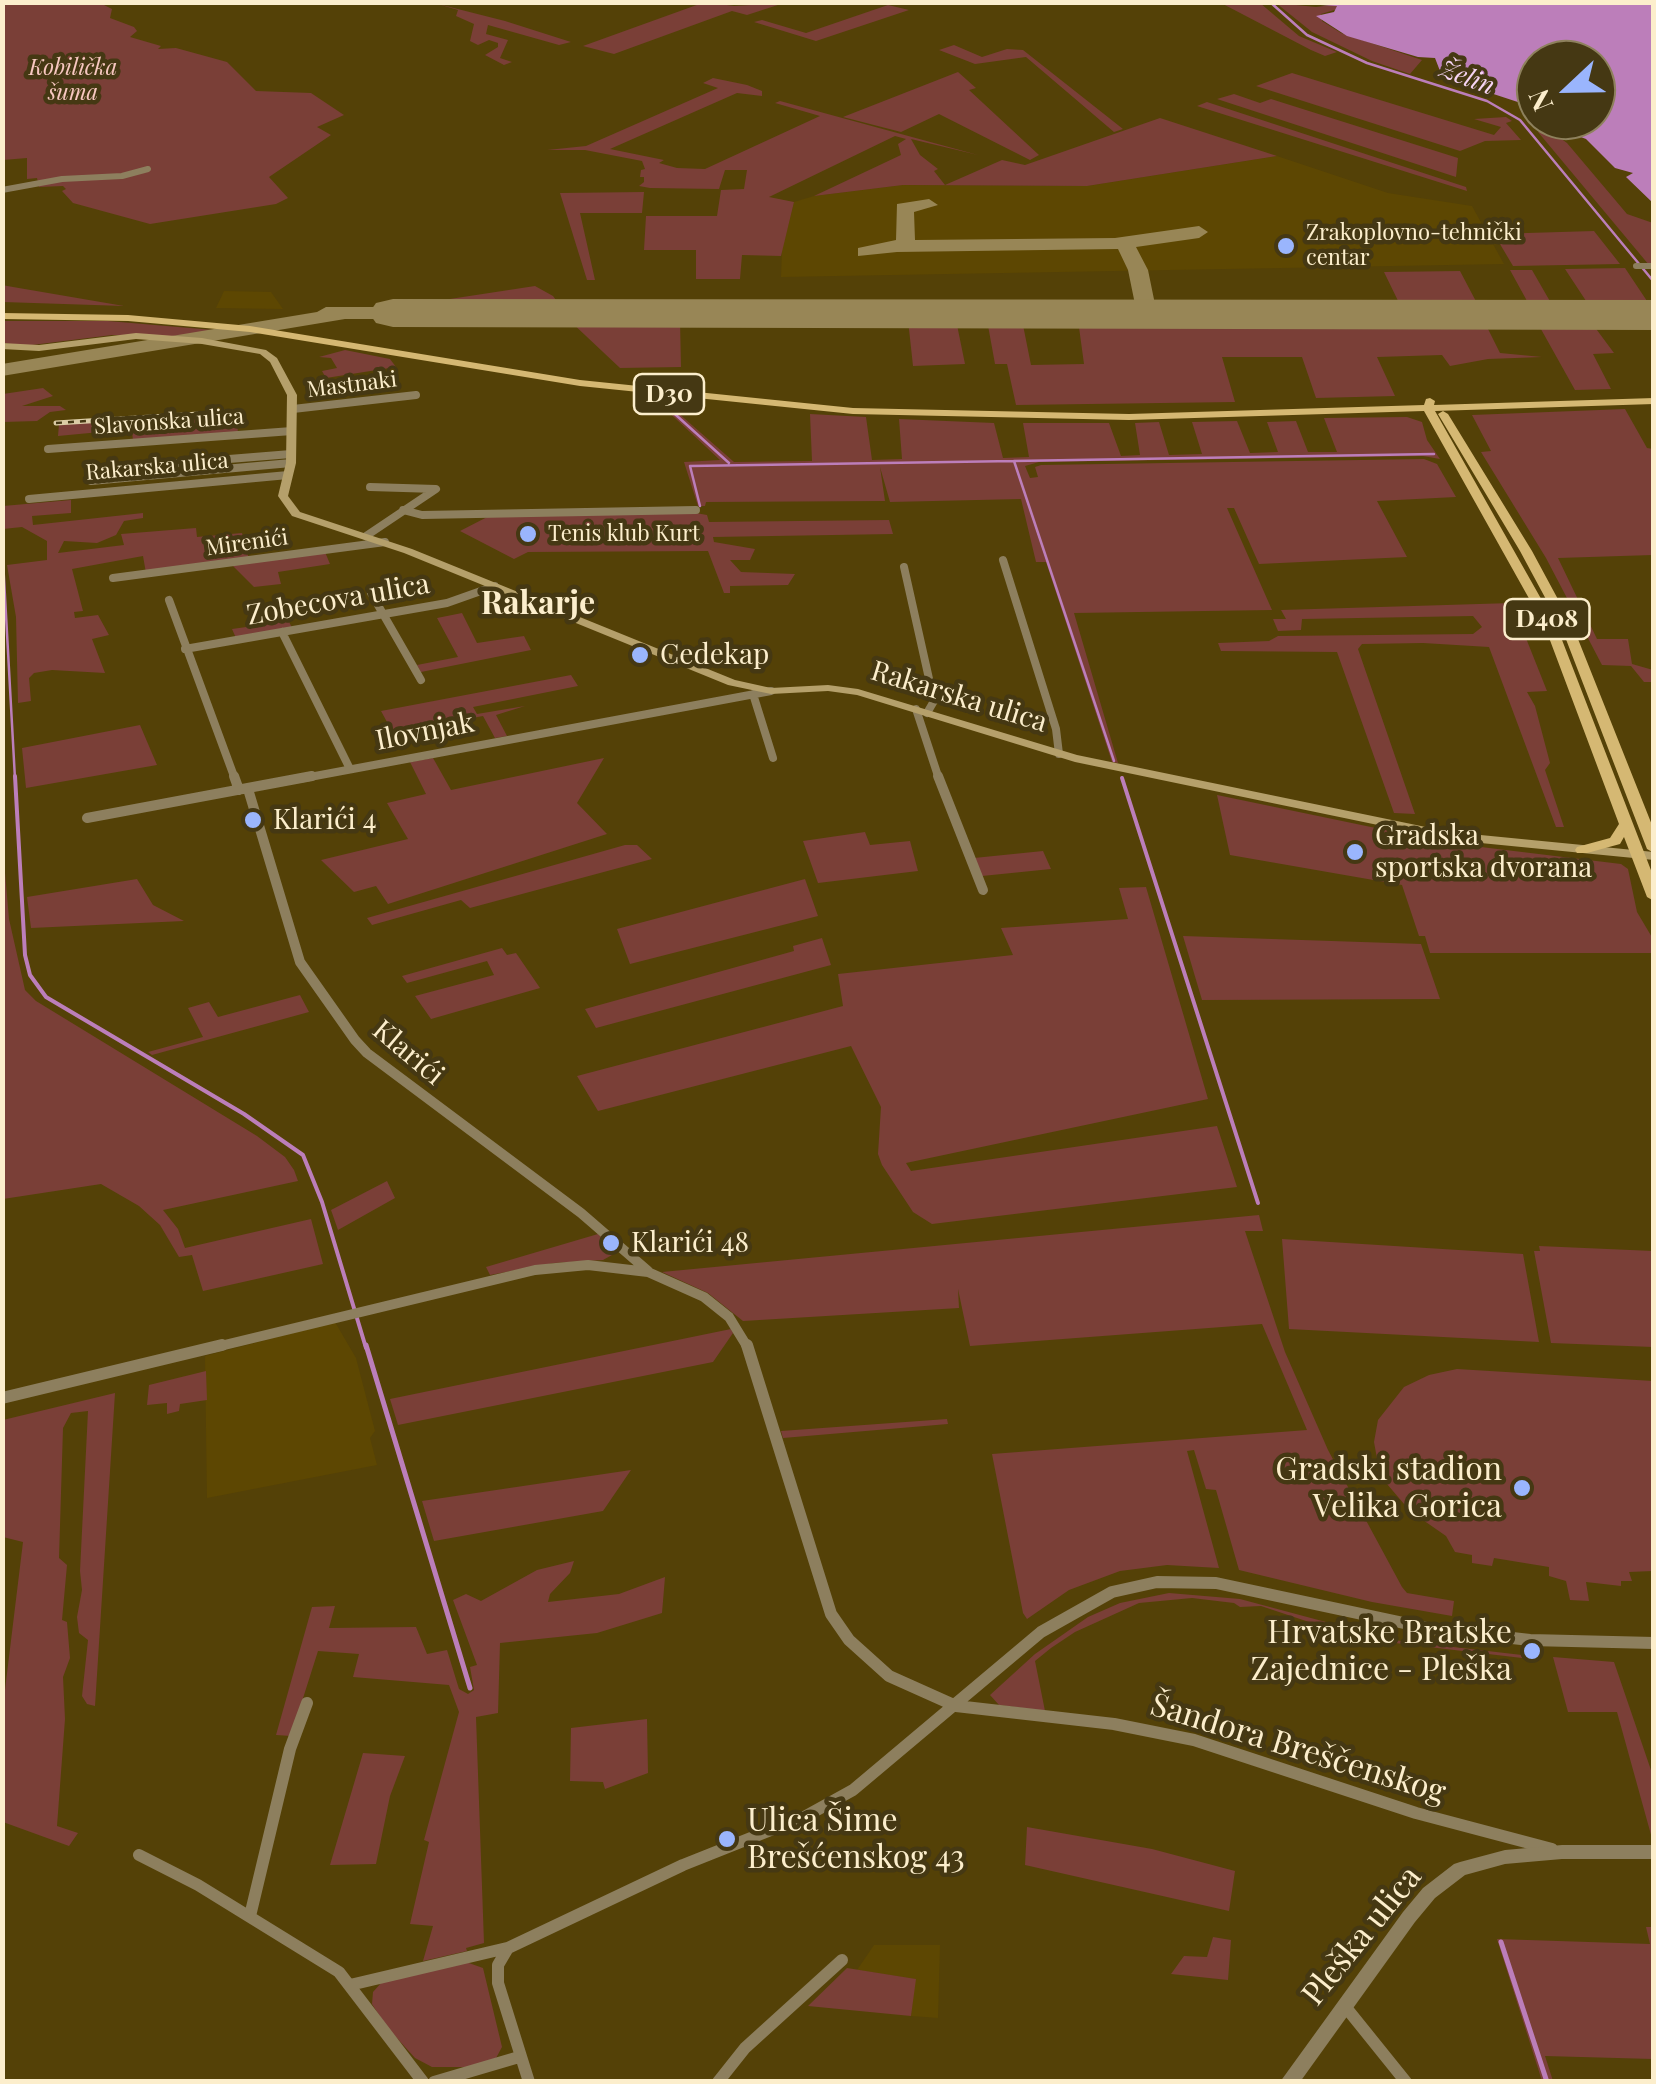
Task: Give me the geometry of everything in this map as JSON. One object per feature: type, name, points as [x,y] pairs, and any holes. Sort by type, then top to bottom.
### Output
[{"type":"main road","name":"D30","points":[[2,311],[86,311],[261,324],[603,380],[814,401],[1056,411],[1654,398]]},
{"type":"main road","name":"D30","points":[[2,311],[250,329],[596,385],[837,410],[1089,418],[1654,398]]},
{"type":"main road","points":[[2,346],[39,348],[136,336],[251,348],[274,360],[291,392],[288,476]]},
{"type":"main road","name":"D408","points":[[1432,405],[1438,425],[1551,626],[1627,823],[1648,854]]},
{"type":"main road","name":"D408","points":[[1432,405],[1455,435],[1526,551],[1568,629],[1648,854],[1654,897]]},
{"type":"main road","points":[[1455,435],[1451,416],[1475,406]]},
{"type":"main road","points":[[1378,410],[1420,414],[1438,425]]},
{"type":"main road","name":"Rakarska ulica","points":[[288,476],[283,496],[296,514],[384,542],[732,682],[771,691],[846,689],[1059,754],[1143,772]]},
{"type":"main road","points":[[1143,772],[1450,836],[1648,854]]},
{"type":"main road","points":[[1582,850],[1615,841],[1627,823]]},
{"type":"street","points":[[2,190],[31,188],[62,178],[122,176],[148,169]]},
{"type":"street","name":"Mastnaki","points":[[293,409],[416,395]]},
{"type":"street","name":"Slavonska ulica","points":[[48,449],[292,431]]},
{"type":"street","points":[[142,466],[291,458]]},
{"type":"street","points":[[91,481],[291,458]]},
{"type":"street","name":"Rakarska ulica","points":[[30,499],[288,476]]},
{"type":"street","points":[[366,536],[436,487],[370,487]]},
{"type":"street","points":[[404,510],[422,515],[696,510]]},
{"type":"street","name":"Mirenići","points":[[114,578],[384,542]]},
{"type":"street","points":[[1003,560],[1060,742],[1059,754]]},
{"type":"street","points":[[904,566],[934,702],[922,711],[929,754],[983,890]]},
{"type":"street","name":"Zobecova ulica","points":[[185,649],[455,602],[496,586]]},
{"type":"street","points":[[371,593],[421,680]]},
{"type":"street","name":"Klarići","points":[[169,600],[185,649],[244,790],[300,962],[355,1040],[366,1053],[580,1213],[648,1272]]},
{"type":"street","points":[[282,632],[350,770]]},
{"type":"street","points":[[722,699],[732,691],[732,682]]},
{"type":"street","name":"Ilovnjak","points":[[87,818],[771,691]]},
{"type":"street","points":[[753,694],[773,758]]},
{"type":"street","points":[[2,1398],[565,1265],[648,1272]]},
{"type":"street","name":"Šandora Breščenskog","points":[[648,1272],[704,1297],[729,1317],[744,1338],[823,1594],[839,1627],[890,1676],[956,1706],[1114,1724],[1194,1740],[1416,1813],[1562,1852]]},
{"type":"street","points":[[350,1985],[508,1948],[683,1865],[831,1802],[878,1772],[1066,1614],[1112,1592],[1157,1582],[1216,1583],[1389,1621],[1481,1635],[1654,1643]]},
{"type":"street","points":[[250,1916],[282,1781],[306,1703]]},
{"type":"street","name":"Pleška ulica","points":[[1288,2082],[1408,1917],[1448,1876],[1474,1863],[1562,1852],[1654,1852]]},
{"type":"street","points":[[138,1854],[324,1960],[350,1985],[424,2082]]},
{"type":"street","points":[[508,1948],[498,1965],[498,1983],[529,2082]]},
{"type":"street","points":[[718,2082],[745,2048],[842,1960]]},
{"type":"street","points":[[1344,2004],[1406,2082]]},
{"type":"street","points":[[434,2082],[519,2057]]},
{"type":"shaded area","name":"Zrakoplovno-tehnički centar","points":[[1277,156],[1388,193],[1472,206],[1504,264],[781,277],[782,249],[794,202],[814,196],[903,185],[1087,186]]},
{"type":"shaded area","points":[[224,291],[271,292],[283,309],[216,308]]},
{"type":"shaded area","points":[[335,1322],[356,1358],[375,1431],[370,1438],[377,1465],[207,1498],[205,1356]]},
{"type":"shaded area","points":[[874,1945],[940,1945],[938,2018],[911,2016],[915,1979],[857,1970]]},
{"type":"green space","points":[[705,2],[734,6],[784,3],[747,15],[732,11],[614,54],[583,46]]},
{"type":"green space","name":"Kobilička šuma","points":[[3,3],[100,3],[112,9],[110,18],[134,27],[137,31],[130,37],[161,46],[158,49],[176,48],[227,62],[256,91],[311,93],[344,115],[317,127],[331,135],[269,177],[288,198],[276,204],[150,224],[73,203],[62,191],[66,189],[63,186],[39,187],[37,178],[27,179],[27,158],[3,160]]},
{"type":"green space","points":[[1221,3],[1260,3],[1299,36],[1337,52],[1325,56]]},
{"type":"green space","points":[[1276,3],[1316,7],[1354,4],[1321,14],[1322,21],[1341,33],[1422,60],[1410,74],[1372,61],[1312,32]]},
{"type":"green space","points":[[438,4],[571,42],[559,45],[488,25],[486,34],[508,40],[500,58],[512,62],[504,65],[485,55],[498,43],[489,40],[478,45],[470,41],[474,24],[456,16],[458,10]]},
{"type":"green space","points":[[888,5],[909,10],[816,41],[754,22],[762,20],[806,33]]},
{"type":"green space","points":[[954,45],[982,57],[1007,49],[1023,50],[1123,129],[1114,132],[1026,57],[975,64],[939,50]]},
{"type":"green space","points":[[958,72],[976,88],[969,90],[1039,155],[1030,160],[939,114],[901,132],[843,117]]},
{"type":"green space","points":[[1292,73],[1494,135],[1501,127],[1474,119],[1506,117],[1512,121],[1506,123],[1516,140],[1521,140],[1485,141],[1460,151],[1256,86]]},
{"type":"green space","points":[[713,78],[747,85],[762,91],[762,96],[737,93],[610,149],[664,160],[659,163],[677,168],[705,169],[820,116],[775,103],[780,101],[978,155],[911,139],[920,155],[938,169],[934,171],[945,185],[1002,160],[1025,165],[1160,118],[1277,156],[1087,186],[903,185],[814,196],[901,155],[898,144],[906,139],[895,136],[769,197],[794,202],[781,256],[742,255],[740,279],[696,279],[696,250],[644,250],[646,216],[717,216],[721,190],[744,189],[747,170],[725,170],[719,189],[650,188],[639,186],[644,182],[644,177],[640,177],[645,169],[642,161],[585,150],[547,150],[586,146],[718,88],[703,83]]},
{"type":"green space","points":[[1234,94],[1260,103],[1271,99],[1458,158],[1456,177],[1217,99]]},
{"type":"green space","points":[[1207,102],[1466,187],[1467,191],[1197,106]]},
{"type":"green space","points":[[1545,140],[1567,143],[1627,214],[1653,223],[1653,265],[1649,265]]},
{"type":"green space","points":[[644,192],[642,213],[580,213],[595,280],[587,280],[560,193]]},
{"type":"green space","points":[[1594,231],[1620,264],[1513,266],[1494,234]]},
{"type":"green space","points":[[1625,268],[1653,310],[1592,310],[1565,269]]},
{"type":"green space","points":[[1510,270],[1532,270],[1555,310],[1532,310]]},
{"type":"green space","points":[[1460,271],[1480,309],[1402,309],[1384,272]]},
{"type":"green space","points":[[2,285],[13,287],[124,306],[3,302]]},
{"type":"green space","points":[[535,286],[553,296],[561,307],[404,306]]},
{"type":"green space","points":[[569,320],[680,320],[681,367],[620,368]]},
{"type":"green space","points":[[908,320],[956,320],[965,364],[913,366]]},
{"type":"green space","points":[[987,320],[1022,320],[1031,365],[1084,364],[1078,320],[1484,321],[1500,353],[1542,357],[1488,359],[1450,366],[1442,355],[1377,357],[1395,396],[1316,398],[1302,357],[1222,357],[1235,402],[1016,405],[1007,364],[995,364]]},
{"type":"green space","points":[[2,321],[108,321],[225,331],[189,337],[112,335],[24,346],[3,343]]},
{"type":"green space","points":[[1537,322],[1591,322],[1614,353],[1593,354],[1611,389],[1575,390]]},
{"type":"green space","points":[[345,350],[390,359],[396,367],[326,378],[322,371],[337,368],[331,358],[319,357]]},
{"type":"green space","points":[[43,388],[53,396],[22,406],[60,406],[66,410],[50,412],[37,421],[3,422],[3,394]]},
{"type":"green space","points":[[668,404],[734,462],[812,461],[810,414],[866,417],[872,460],[902,459],[899,419],[994,423],[1003,458],[1029,457],[1023,423],[1109,423],[1121,456],[1140,455],[1135,423],[1159,422],[1169,455],[1202,454],[1192,422],[1237,421],[1250,453],[1278,452],[1267,422],[1296,421],[1308,452],[1337,452],[1324,418],[1407,417],[1422,422],[1427,440],[1440,459],[1423,456],[1039,462],[1025,466],[1030,478],[1038,477],[1035,467],[1041,465],[1424,459],[1437,464],[1456,497],[1377,501],[1407,557],[1259,564],[1234,508],[1227,508],[1272,610],[1074,613],[1118,763],[1112,762],[1046,562],[1036,562],[1021,499],[890,502],[880,467],[885,501],[706,502],[705,506],[698,506],[684,462],[720,460],[661,405]]},
{"type":"green space","points":[[1625,409],[1647,448],[1653,449],[1653,555],[1558,558],[1597,639],[1628,639],[1632,664],[1653,670],[1653,682],[1644,682],[1631,666],[1602,665],[1546,558],[1481,452],[1491,451],[1472,415]]},
{"type":"green space","points":[[215,414],[215,422],[237,421],[238,433],[133,442],[132,429],[58,436],[59,424]]},
{"type":"green space","points":[[71,500],[71,513],[32,516],[33,525],[143,513],[143,518],[124,521],[116,535],[97,543],[64,541],[58,553],[124,545],[121,534],[196,528],[197,537],[242,533],[249,559],[146,573],[143,556],[72,569],[83,611],[74,612],[75,618],[98,615],[109,635],[92,639],[105,673],[34,673],[29,678],[31,701],[18,703],[16,617],[7,565],[47,560],[47,541],[22,527],[3,529],[3,506]]},
{"type":"green space","points":[[493,514],[707,515],[709,522],[889,520],[893,534],[713,537],[714,542],[755,549],[750,560],[730,560],[741,572],[795,574],[788,585],[730,586],[730,593],[724,593],[708,551],[528,552],[514,559],[460,531]]},
{"type":"green space","points":[[325,552],[330,564],[278,572],[281,584],[254,587],[232,565]]},
{"type":"green space","points":[[304,599],[308,608],[285,613],[292,628],[236,638],[232,629],[268,624],[261,605]]},
{"type":"green space","points":[[1512,603],[1547,691],[1527,692],[1535,706],[1550,763],[1545,770],[1564,827],[1556,827],[1489,647],[1423,643],[1362,644],[1358,649],[1415,814],[1394,813],[1337,652],[1221,651],[1218,643],[1269,641],[1278,636],[1473,634],[1482,627],[1473,616],[1302,619],[1301,630],[1278,631],[1273,619],[1286,619],[1281,610]]},
{"type":"green space","points":[[462,613],[477,643],[524,636],[531,650],[421,672],[417,665],[458,657],[437,618]]},
{"type":"green space","points":[[571,675],[578,686],[473,707],[477,714],[525,706],[496,715],[507,736],[495,738],[483,716],[393,733],[381,711]]},
{"type":"green space","points":[[140,725],[157,765],[26,788],[22,748]]},
{"type":"green space","points":[[433,758],[451,790],[604,758],[577,803],[607,834],[388,904],[376,886],[354,892],[321,860],[408,839],[387,803],[426,794],[410,762]]},
{"type":"green space","points":[[1217,795],[1448,843],[1621,864],[1628,869],[1637,912],[1653,939],[1653,953],[1430,953],[1425,936],[1419,936],[1402,885],[1230,855]]},
{"type":"green space","points":[[865,832],[870,845],[910,841],[918,871],[818,883],[803,841]]},
{"type":"green space","points":[[2,838],[9,919],[25,990],[36,1001],[257,1136],[285,1157],[294,1170],[298,1181],[163,1210],[178,1229],[185,1248],[311,1219],[323,1264],[203,1291],[192,1255],[179,1257],[160,1225],[139,1206],[101,1184],[3,1199]]},
{"type":"green space","points":[[625,845],[637,845],[652,859],[470,908],[461,900],[372,925],[367,918]]},
{"type":"green space","points":[[1043,851],[1051,869],[982,876],[974,858]]},
{"type":"green space","points":[[137,879],[153,905],[184,921],[31,928],[27,897]]},
{"type":"green space","points":[[805,879],[818,916],[630,964],[617,929]]},
{"type":"green space","points":[[1146,887],[1208,1099],[906,1163],[911,1171],[1217,1126],[1237,1187],[932,1224],[913,1212],[882,1165],[878,1154],[881,1107],[851,1046],[598,1111],[577,1076],[843,1006],[838,974],[1013,955],[1001,928],[1128,919],[1119,888]]},
{"type":"green space","points":[[1183,936],[1421,944],[1440,999],[1202,1000]]},
{"type":"green space","points":[[822,938],[831,965],[596,1028],[585,1009],[794,951],[793,946]]},
{"type":"green space","points":[[502,948],[507,955],[516,953],[540,988],[431,1019],[415,996],[494,975],[487,961],[407,983],[402,976]]},
{"type":"green space","points":[[300,995],[309,1012],[152,1055],[148,1052],[203,1037],[188,1008],[209,1002],[218,1017]]},
{"type":"green space","points":[[387,1181],[395,1198],[338,1230],[331,1210]]},
{"type":"green space","points":[[1259,1215],[1263,1231],[1245,1231],[1285,1352],[1328,1450],[1402,1587],[1407,1593],[1454,1601],[1452,1616],[1372,1602],[1239,1570],[1216,1490],[1206,1489],[1194,1450],[1187,1451],[1219,1568],[1167,1565],[1120,1571],[1069,1590],[1027,1619],[1023,1613],[992,1454],[1307,1430],[1262,1324],[970,1346],[958,1289],[959,1308],[743,1321],[708,1293],[662,1272]]},
{"type":"green space","points":[[598,1234],[614,1249],[603,1260],[554,1263],[490,1275],[486,1267]]},
{"type":"green space","points":[[1282,1239],[1523,1254],[1539,1342],[1289,1329]]},
{"type":"green space","points":[[1539,1246],[1653,1251],[1653,1347],[1551,1343],[1534,1251],[1540,1251]]},
{"type":"green space","points":[[731,1329],[733,1333],[713,1362],[398,1425],[390,1399]]},
{"type":"green space","name":"Gradski stadion Velika Gorica","points":[[1457,1369],[1653,1381],[1653,1571],[1629,1572],[1632,1581],[1621,1581],[1621,1586],[1586,1582],[1589,1601],[1570,1600],[1566,1581],[1549,1576],[1549,1567],[1494,1558],[1492,1566],[1472,1563],[1472,1555],[1455,1552],[1446,1536],[1410,1511],[1387,1484],[1378,1464],[1374,1442],[1378,1420],[1404,1387],[1429,1375]]},
{"type":"green space","points":[[206,1371],[207,1400],[180,1404],[179,1411],[167,1414],[167,1403],[147,1405],[149,1385]]},
{"type":"green space","points":[[115,1393],[95,1706],[87,1704],[82,1696],[88,1640],[79,1633],[77,1617],[82,1590],[88,1411],[71,1413],[63,1428],[59,1558],[67,1565],[62,1620],[67,1622],[70,1658],[63,1677],[65,1719],[57,1826],[78,1833],[69,1846],[3,1822],[3,1706],[23,1542],[3,1537],[3,1420]]},
{"type":"green space","points":[[947,1419],[948,1424],[783,1438],[781,1431]]},
{"type":"green space","points":[[631,1470],[603,1511],[434,1541],[422,1501]]},
{"type":"green space","points":[[574,1561],[570,1573],[550,1594],[548,1602],[619,1594],[665,1577],[662,1613],[597,1633],[500,1643],[498,1713],[476,1717],[484,1943],[423,1961],[433,1926],[410,1924],[429,1842],[424,1840],[459,1712],[449,1685],[353,1677],[359,1654],[318,1651],[291,1736],[276,1735],[312,1607],[335,1606],[329,1628],[416,1627],[427,1654],[447,1650],[459,1689],[468,1694],[474,1690],[470,1667],[477,1665],[453,1600],[466,1594],[481,1601],[537,1570]]},
{"type":"green space","points":[[1169,1593],[1240,1599],[1393,1640],[1522,1658],[1395,1643],[1342,1633],[1261,1606],[1240,1607],[1192,1598],[1139,1603],[1075,1632],[1051,1648],[1035,1661],[1045,1711],[999,1705],[990,1695],[1035,1654],[1088,1617],[1120,1603]]},
{"type":"green space","points":[[1553,1657],[1614,1662],[1653,1776],[1653,1842],[1617,1712],[1568,1712]]},
{"type":"green space","points":[[647,1719],[648,1773],[605,1789],[603,1782],[570,1781],[571,1728]]},
{"type":"green space","points":[[363,1753],[405,1756],[390,1796],[376,1864],[330,1865]]},
{"type":"green space","points":[[1027,1827],[1152,1849],[1235,1871],[1229,1911],[1025,1865]]},
{"type":"green space","points":[[1646,1927],[1653,1927],[1653,2059],[1545,2056],[1553,2081],[1542,2081],[1497,1939],[1650,1944]]},
{"type":"green space","points":[[1213,1937],[1231,1940],[1228,1980],[1171,1974],[1184,1956],[1207,1957]]},
{"type":"green space","points":[[466,1962],[483,1968],[502,2047],[495,2060],[467,2067],[432,2067],[415,2058],[386,2026],[372,2004],[373,1992],[382,1982]]},
{"type":"green space","points":[[847,1968],[916,1979],[911,2016],[808,2006]]},
{"type":"water","points":[[1287,3],[1653,3],[1653,203],[1626,177],[1633,173],[1615,168],[1587,140],[1616,140],[1616,40],[1516,40],[1516,101],[1460,83],[1440,71],[1435,58],[1418,57],[1347,36],[1316,16],[1334,12],[1337,6]]},
{"type":"waterway","name":"Želin","points":[[1270,2],[1307,35],[1367,63],[1487,101],[1520,120],[1654,282]]},
{"type":"waterway","points":[[666,406],[729,463]]},
{"type":"waterway","points":[[1014,461],[1434,454]]},
{"type":"waterway","points":[[700,506],[690,466],[1014,461]]},
{"type":"waterway","points":[[1014,461],[1114,761]]},
{"type":"waterway","points":[[2,542],[15,779]]},
{"type":"waterway","points":[[15,776],[25,955],[30,975],[46,997],[244,1114],[303,1155],[322,1202],[366,1348]]},
{"type":"waterway","points":[[1122,778],[1258,1203]]},
{"type":"waterway","points":[[366,1345],[470,1688]]},
{"type":"waterway","points":[[1501,1942],[1547,2082]]},
{"type":"taxiway","points":[[906,246],[904,208],[929,205]]},
{"type":"taxiway","points":[[906,246],[1115,244],[1199,232]]},
{"type":"taxiway","points":[[1125,243],[1138,270],[1147,314]]},
{"type":"taxiway","points":[[865,252],[906,246]]},
{"type":"taxiway","points":[[326,313],[345,313]]},
{"type":"taxiway","points":[[2,370],[345,313]]},
{"type":"taxiway","points":[[345,313],[393,313]]},
{"type":"runway","points":[[393,313],[1654,315]]},
{"type":"railway","points":[[56,423],[231,412]]},
{"type":"place","name":"Zrakoplovno-tehnički centar","points":[[1286,246]]},
{"type":"place","name":"Tenis klub Kurt","points":[[528,534]]},
{"type":"place","name":"Cedekap","points":[[640,655]]},
{"type":"place","name":"Klarići 4","points":[[253,820]]},
{"type":"place","name":"Gradska sportska dvorana","points":[[1355,852]]},
{"type":"place","name":"Klarići 48","points":[[611,1243]]},
{"type":"place","name":"Gradski stadion Velika Gorica","points":[[1522,1488]]},
{"type":"place","name":"Hrvatske Bratske Zajednice - Pleška","points":[[1532,1651]]},
{"type":"place","name":"Ulica Šime Brešćenskog 43","points":[[727,1839]]},
{"type":"district","name":"Rakarje","points":[[538,604]]}]
